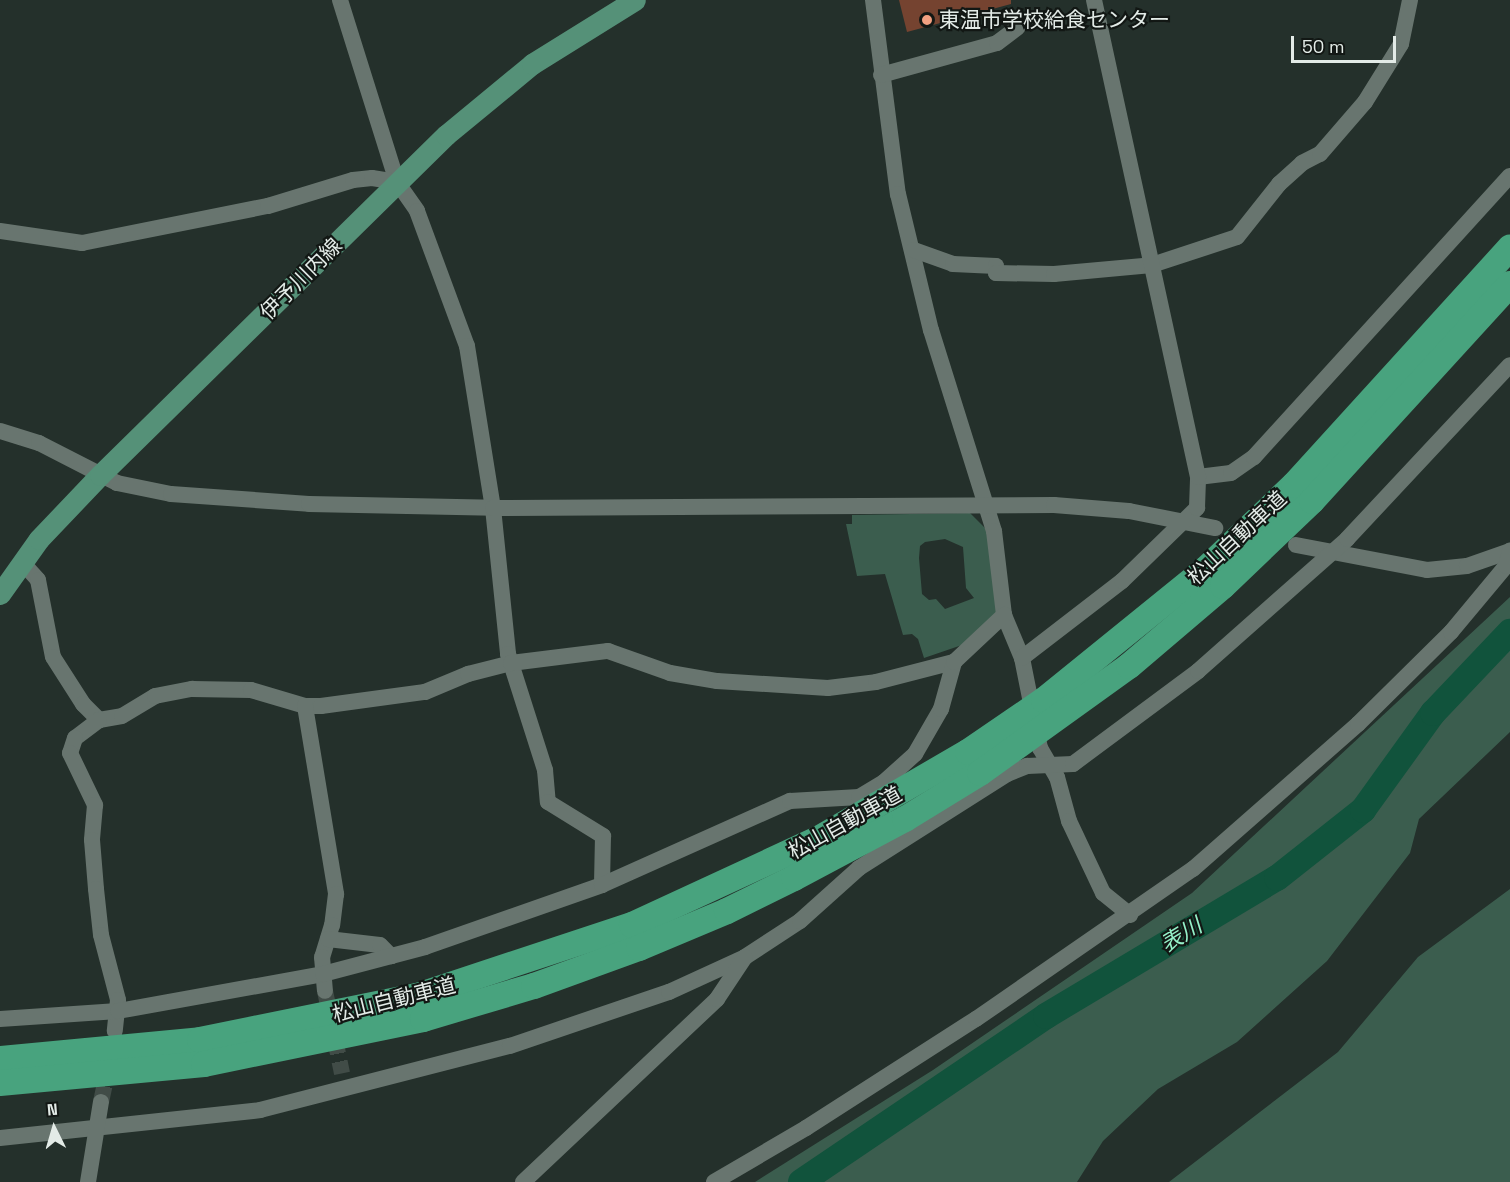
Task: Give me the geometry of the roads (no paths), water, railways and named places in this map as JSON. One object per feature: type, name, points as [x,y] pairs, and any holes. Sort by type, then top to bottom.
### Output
[{"type":"highway","name":"松山自動車道","points":[[0,1083],[204,1064],[423,1019],[534,986],[639,948],[728,912],[905,819],[1048,711],[1198,576],[1294,485],[1510,248]]},
{"type":"highway","name":"松山自動車道","points":[[0,1059],[200,1040],[417,996],[632,926],[820,838],[1129,666],[1223,586],[1312,501],[1510,284]]},
{"type":"main road","name":"伊予川内線","points":[[0,594],[22,562],[100,475],[397,182],[497,89],[569,39],[635,0]]},
{"type":"street","points":[[340,0],[397,182],[417,211],[461,325],[472,365],[493,508],[511,663],[545,770],[548,802],[603,836],[602,885]]},
{"type":"street","points":[[873,0],[885,108],[893,137],[898,194],[914,250],[931,330],[994,531],[1004,615],[1022,658],[1040,748],[1057,777],[1068,817],[1103,893],[1130,915]]},
{"type":"street","points":[[1022,658],[1122,580],[1197,508],[1198,477],[1094,0]]},
{"type":"street","points":[[914,250],[953,264],[996,266],[996,273],[1054,274],[1152,266],[1237,237],[1279,184],[1302,163],[1320,154],[1365,102],[1401,44],[1410,0]]},
{"type":"street","points":[[881,75],[997,43],[1018,27]]},
{"type":"street","points":[[1198,477],[1231,473],[1254,457],[1510,176]]},
{"type":"street","points":[[0,231],[82,243],[268,206],[353,180],[372,178],[397,182]]},
{"type":"street","points":[[0,1138],[99,1130],[260,1110],[344,1081],[510,1046],[669,992],[745,957],[800,921],[859,868],[1008,774],[1027,766],[1048,764],[1064,767],[1084,758],[1198,670],[1328,553],[1347,539],[1510,365]]},
{"type":"street","points":[[0,431],[39,443],[100,475],[134,488],[171,494],[309,504],[493,508],[986,503],[1095,507],[1186,521],[1215,528]]},
{"type":"street","points":[[1296,545],[1328,553],[1427,570],[1467,566],[1510,551]]},
{"type":"street","points":[[714,1182],[806,1128],[1130,915],[1193,869],[1358,724],[1451,632],[1506,566],[1510,551]]},
{"type":"street","points":[[22,562],[38,580],[53,657],[83,704],[99,720]]},
{"type":"street","points":[[116,1031],[118,1011],[116,986],[101,934],[92,840],[95,805],[70,753],[75,738],[99,720],[122,716],[155,696],[192,689],[222,687],[269,692],[305,706],[425,692],[468,674],[511,663],[608,651],[670,673],[717,681],[828,688],[876,682],[954,662],[1004,615]]},
{"type":"street","points":[[0,1019],[118,1011],[323,974],[391,956],[504,921],[602,885],[790,801],[859,797],[884,782],[915,754],[940,709],[954,662]]},
{"type":"street","points":[[305,706],[310,754],[334,876],[335,912],[322,957],[325,991]]},
{"type":"street","points":[[859,797],[859,868]]},
{"type":"street","points":[[328,939],[380,945],[391,956]]},
{"type":"street","points":[[530,1180],[717,999],[745,957]]},
{"type":"street","points":[[88,1182],[99,1130],[101,1102]]},
{"type":"waterway","name":"表川","points":[[801,1182],[1046,1016],[1277,878],[1363,810],[1433,713],[1510,632]]},
{"type":"tunnel","points":[[325,991],[342,1073]]},
{"type":"tunnel","points":[[101,1102],[109,1065]]},
{"type":"place","name":"東温市学校給食センター","points":[[927,20]]}]
